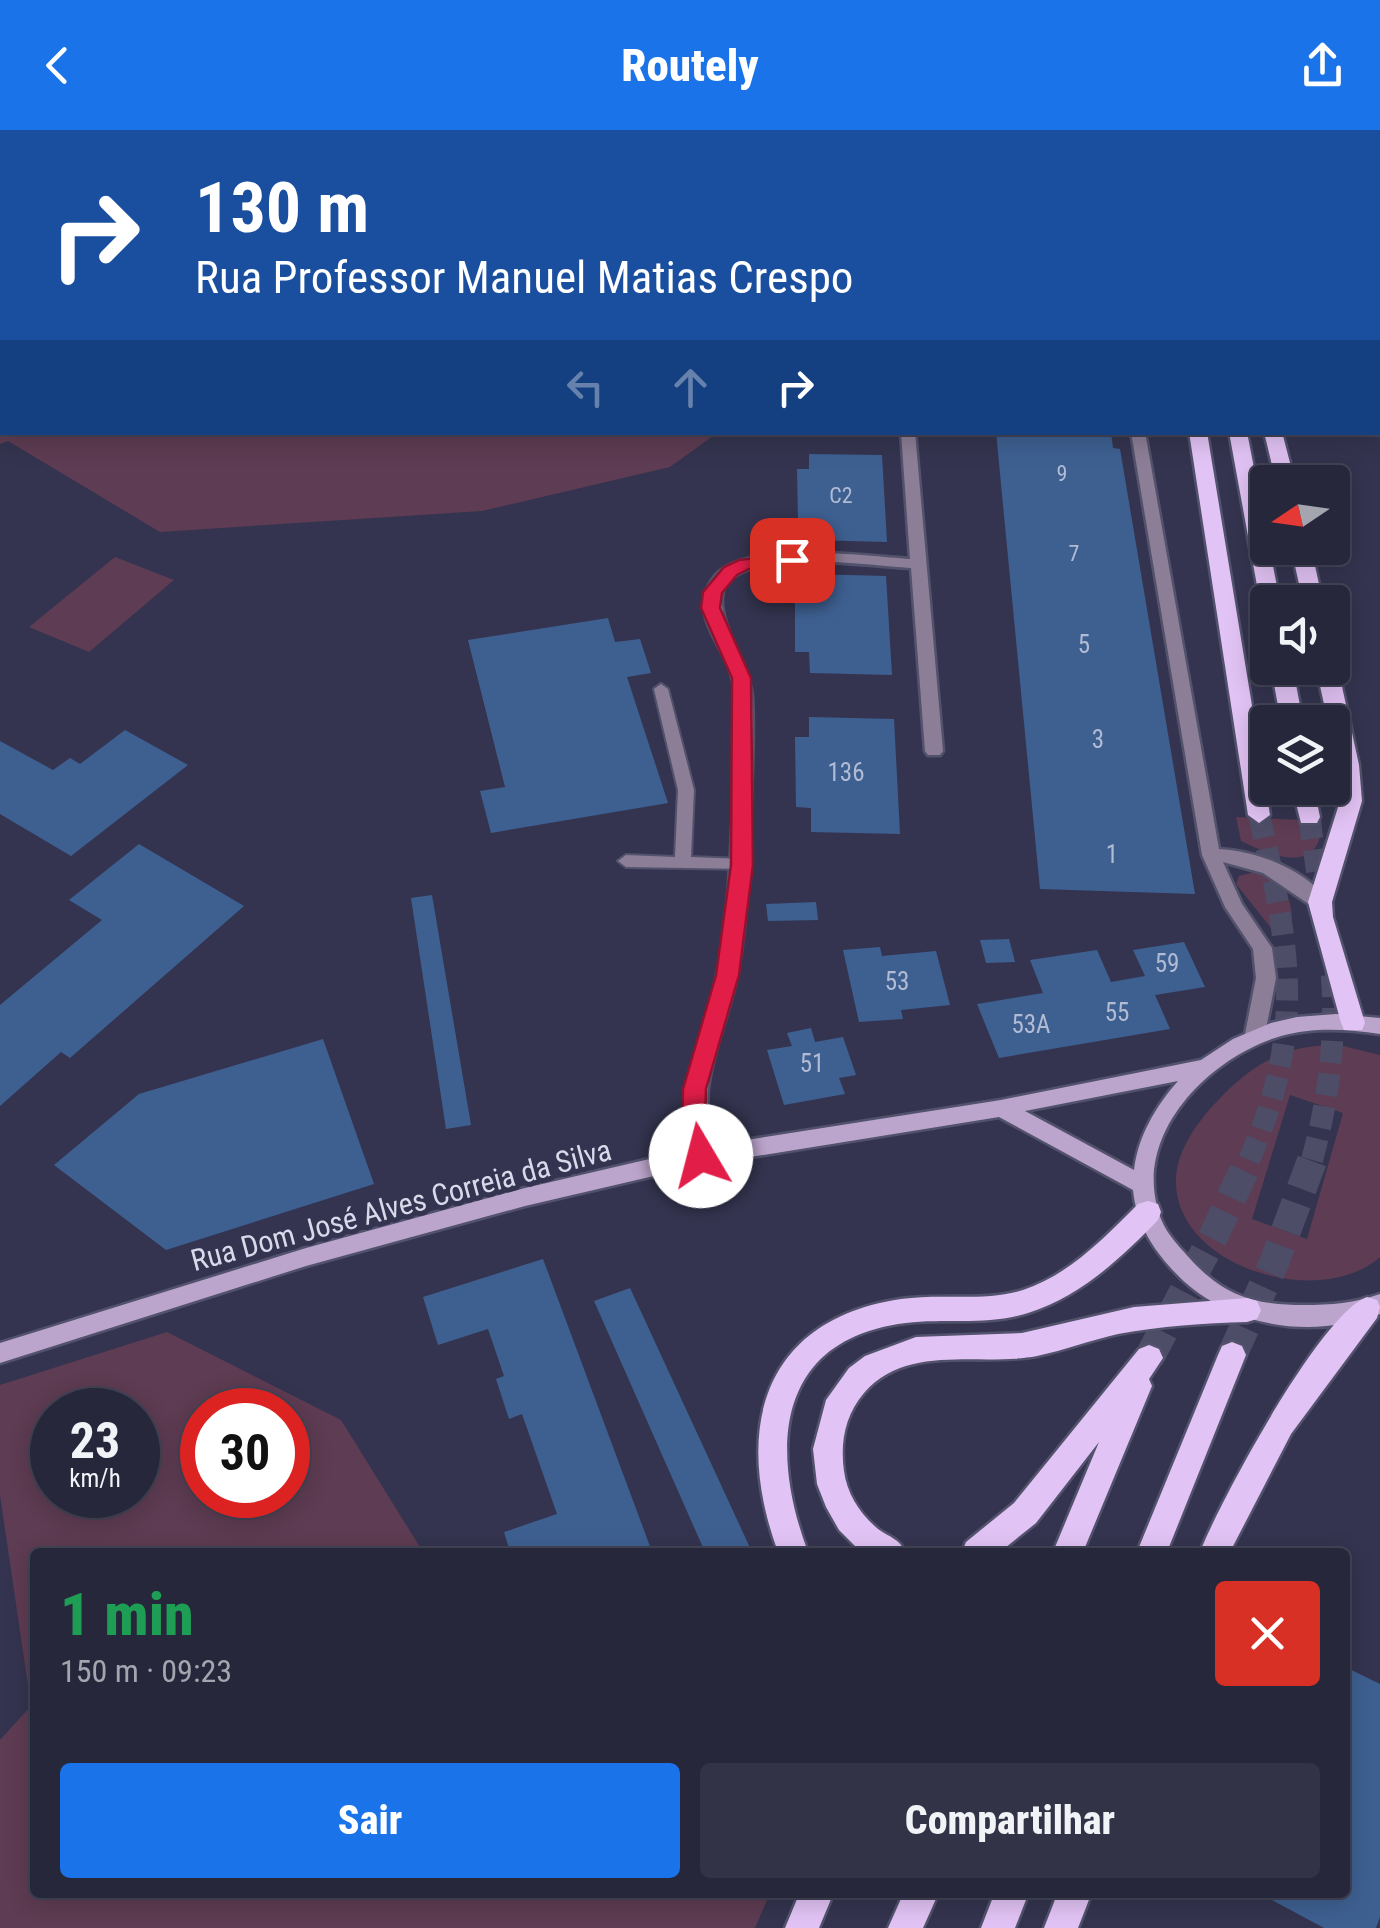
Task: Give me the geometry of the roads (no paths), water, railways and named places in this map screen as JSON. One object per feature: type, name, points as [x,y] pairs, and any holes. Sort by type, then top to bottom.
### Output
[{"type":"main road","points":[[1198,435],[1259,815]]},
{"type":"main road","points":[[1239,435],[1267,585]]},
{"type":"main road","points":[[1274,435],[1282,465]]},
{"type":"main road","points":[[1331,685],[1348,765],[1351,800],[1320,902],[1326,938],[1353,1023]]},
{"type":"main road","points":[[1307,805],[1309,817]]},
{"type":"main road","points":[[1247,1310],[1215,1295],[1188,1272],[1155,1232],[1146,1199],[1147,1147],[1160,1118],[1178,1092],[1206,1067],[1255,1034],[1298,1023],[1380,1026]]},
{"type":"main road","name":"Rua Dom José Alves Correia da Silva","points":[[0,1353],[324,1252],[524,1197],[701,1156],[1001,1108],[1206,1067]]},
{"type":"main road","points":[[1001,1108],[1146,1199]]},
{"type":"main road","points":[[792,1548],[774,1490],[769,1456],[772,1414],[787,1376],[809,1352],[847,1327],[889,1313],[1023,1302],[1088,1272],[1146,1199]]},
{"type":"main road","points":[[881,1548],[854,1529],[831,1482],[826,1451],[836,1406],[864,1371],[917,1349],[1007,1348],[1098,1326],[1185,1311],[1247,1310],[1317,1316],[1373,1307]]},
{"type":"main road","points":[[1217,1548],[1241,1488],[1270,1438],[1373,1307]]},
{"type":"main road","points":[[1154,1548],[1232,1355]]},
{"type":"main road","points":[[982,1548],[1025,1513],[1149,1358],[1070,1548]]},
{"type":"main road","points":[[802,1928],[814,1898]]},
{"type":"main road","points":[[905,1928],[919,1898]]},
{"type":"main road","points":[[998,1928],[1010,1898]]},
{"type":"main road","points":[[1061,1928],[1074,1898]]},
{"type":"street","points":[[908,435],[934,751]]},
{"type":"street","points":[[1139,435],[1211,855],[1234,907],[1262,948],[1266,978],[1255,1034]]},
{"type":"street","points":[[701,1156],[694,1127],[694,1089],[728,975],[742,865],[742,678],[711,608],[712,592],[730,571],[766,560],[918,564]]},
{"type":"street","points":[[1211,855],[1236,855],[1259,863],[1284,875],[1320,902]]},
{"type":"lane","points":[[661,688],[686,790],[683,862]]},
{"type":"lane","points":[[626,861],[742,865]]},
{"type":"tunnel","points":[[1249,1160],[1279,1070],[1287,989],[1279,907],[1259,815]]},
{"type":"tunnel","points":[[1309,817],[1322,904]]},
{"type":"tunnel","points":[[1312,1160],[1330,1063],[1331,964]]},
{"type":"tunnel","points":[[1149,1358],[1250,1158]]},
{"type":"tunnel","points":[[1232,1355],[1274,1263],[1313,1158]]}]
